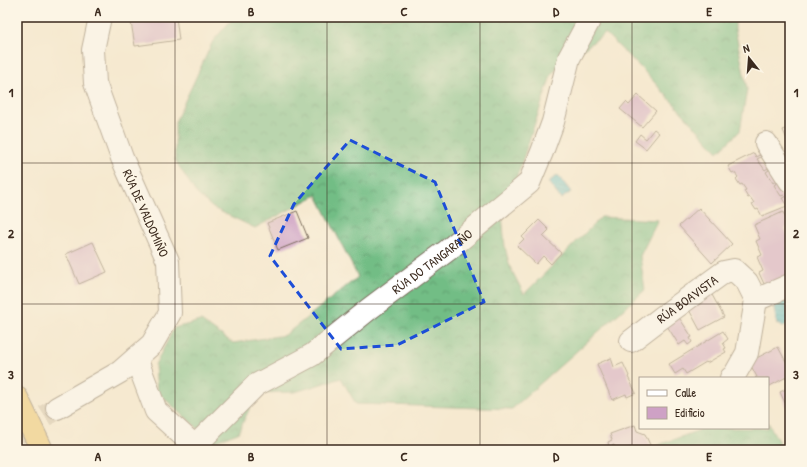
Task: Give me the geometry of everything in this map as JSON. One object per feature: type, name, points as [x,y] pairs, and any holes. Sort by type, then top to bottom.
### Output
[{"type":"highway","points":[[17,398],[42,450]]},
{"type":"street","name":"RÚA DE VALDOMIÑO","points":[[57,408],[120,372],[152,344],[170,314],[168,262],[122,158],[95,83],[93,50],[100,17]]},
{"type":"street","name":"RÚA DO TANGARAÑO","points":[[197,448],[256,384],[312,355],[369,309],[448,250],[529,183],[553,122],[569,58],[591,17]]},
{"type":"street","points":[[766,143],[790,182]]},
{"type":"street","name":"RÚA BOAVISTA","points":[[632,341],[724,272],[734,270],[747,282],[756,300]]},
{"type":"street","points":[[732,377],[747,353],[756,300],[790,285]]},
{"type":"street","points":[[136,358],[156,411],[197,448]]},
{"type":"highlighted area","points":[[350,140],[435,182],[484,302],[397,345],[341,349],[270,256],[294,204]]},
{"type":"green space","points":[[234,17],[735,17],[735,29],[747,89],[740,131],[718,152],[644,71],[605,33],[552,73],[514,185],[502,214],[505,247],[510,267],[524,294],[601,217],[658,220],[640,256],[645,290],[512,409],[356,404],[341,378],[295,392],[257,393],[238,433],[213,442],[157,392],[155,365],[174,328],[201,321],[233,343],[285,335],[358,277],[317,195],[255,228],[213,208],[196,193],[175,160],[175,122],[213,41]]},
{"type":"green space","points":[[769,424],[783,450],[645,450],[702,429],[769,429]]},
{"type":"water","points":[[558,175],[571,192],[561,199],[548,182]]},
{"type":"water","points":[[786,301],[789,323],[782,327],[779,324],[777,325],[773,303]]},
{"type":"building","points":[[136,17],[176,17],[179,40],[135,46],[131,22],[137,21]]},
{"type":"building","points":[[638,95],[656,111],[642,127],[620,109],[626,102],[629,105]]},
{"type":"building","points":[[790,118],[790,126],[787,120]]},
{"type":"building","points":[[790,126],[790,147],[783,130]]},
{"type":"building","points":[[654,129],[659,133],[646,149],[635,141],[640,134],[646,139]]},
{"type":"building","points":[[754,153],[756,157],[759,155],[761,157],[757,159],[765,170],[768,168],[769,170],[766,172],[773,183],[776,181],[777,183],[774,185],[781,196],[784,195],[786,197],[782,198],[787,206],[762,216],[758,209],[756,210],[752,204],[754,203],[750,197],[748,198],[744,191],[746,190],[742,184],[740,185],[736,179],[738,177],[734,172],[732,173],[728,166]]},
{"type":"building","points":[[699,208],[732,244],[712,263],[679,226]]},
{"type":"building","points":[[297,211],[308,238],[278,250],[267,223]]},
{"type":"building","points":[[783,212],[789,226],[785,228],[790,239],[790,242],[787,244],[790,252],[790,259],[788,260],[790,263],[790,275],[765,286],[759,273],[763,271],[757,257],[762,255],[756,241],[760,239],[754,225]]},
{"type":"building","points":[[539,220],[549,230],[543,236],[561,253],[551,264],[543,256],[536,264],[517,246],[524,239],[522,237]]},
{"type":"building","points":[[93,242],[107,272],[79,284],[66,254]]},
{"type":"building","points":[[711,293],[724,317],[700,330],[687,306]]},
{"type":"building","points":[[676,313],[692,337],[690,338],[692,342],[688,345],[685,341],[679,345],[664,321]]},
{"type":"building","points":[[723,331],[728,339],[723,343],[726,348],[724,349],[726,352],[686,374],[683,369],[675,374],[669,364]]},
{"type":"building","points":[[778,347],[790,369],[790,375],[769,386],[769,377],[757,377],[749,362]]},
{"type":"building","points":[[611,358],[614,367],[623,363],[636,393],[627,397],[626,394],[612,400],[597,364]]},
{"type":"building","points":[[790,387],[790,414],[780,392]]},
{"type":"building","points":[[635,425],[637,431],[645,434],[651,447],[640,450],[632,450],[631,447],[623,450],[616,450],[614,445],[609,447],[608,442],[612,440],[610,434]]},
{"type":"tunnel","points":[[17,434],[57,408]]}]
